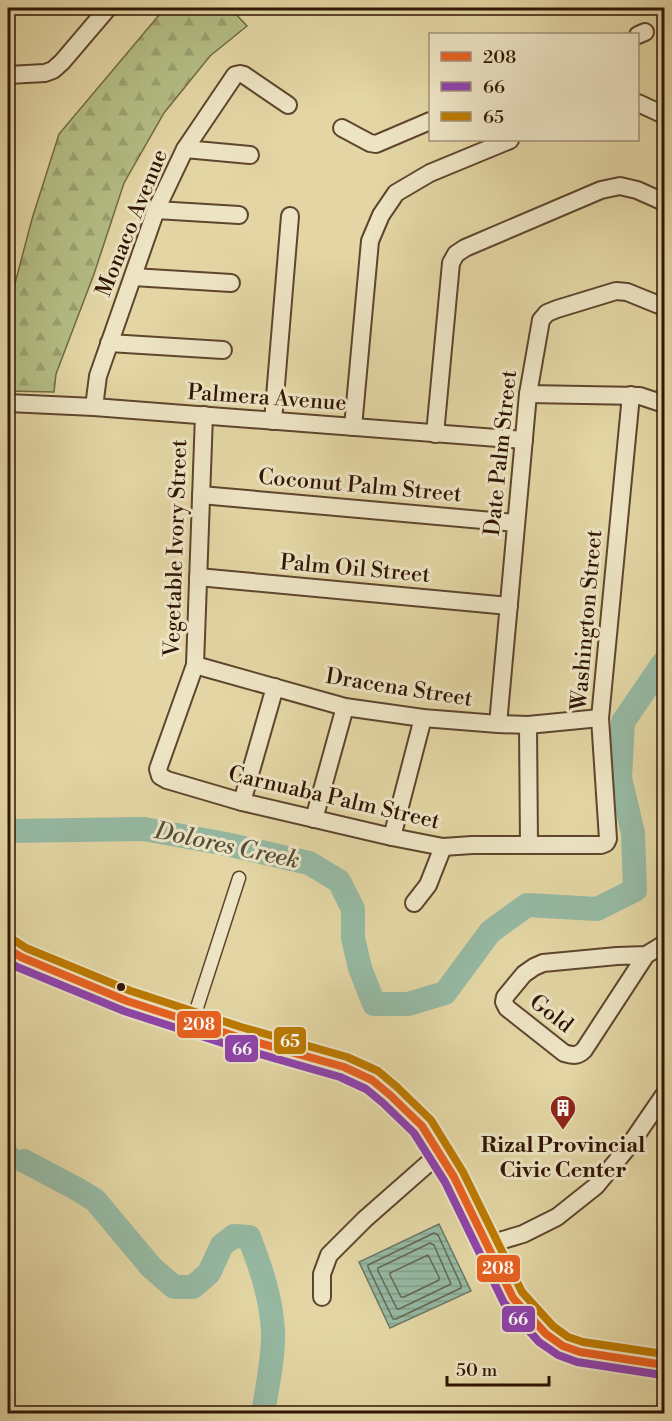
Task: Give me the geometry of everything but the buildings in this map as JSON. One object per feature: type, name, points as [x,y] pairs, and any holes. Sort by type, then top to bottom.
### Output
[{"type":"main road","points":[[8,950],[127,1001],[192,1023],[344,1067],[372,1080],[422,1126],[454,1177],[513,1298],[546,1334],[563,1346],[580,1352],[664,1365]]},
{"type":"street","points":[[8,75],[45,73],[53,70],[108,8]]},
{"type":"street","name":"Monaco Avenue","points":[[94,407],[98,376],[109,343],[156,210],[184,149],[235,75],[244,75],[288,105]]},
{"type":"street","points":[[639,103],[664,115]]},
{"type":"street","points":[[342,128],[376,144],[429,121]]},
{"type":"street","points":[[353,427],[370,241],[381,215],[396,193],[486,144],[504,141]]},
{"type":"street","points":[[184,149],[250,155]]},
{"type":"street","points":[[435,434],[451,263],[456,254],[465,248],[602,190],[620,186],[637,190],[664,202]]},
{"type":"street","points":[[156,210],[239,215]]},
{"type":"street","points":[[273,422],[290,216]]},
{"type":"street","points":[[133,277],[231,283]]},
{"type":"street","name":"Date Palm Street","points":[[498,724],[528,394],[541,320],[548,313],[616,291],[627,292],[664,307]]},
{"type":"street","points":[[109,343],[223,350]]},
{"type":"street","points":[[528,394],[631,395],[664,404]]},
{"type":"street","name":"Washington Street","points":[[601,845],[608,839],[600,718],[631,395]]},
{"type":"street","name":"Palmera Avenue","points":[[8,403],[94,407],[524,440]]},
{"type":"street","name":"Vegetable Ivory Street","points":[[166,780],[160,776],[158,769],[195,665],[204,415]]},
{"type":"street","name":"Coconut Palm Street","points":[[201,495],[516,523]]},
{"type":"street","name":"Palm Oil Street","points":[[198,577],[509,606]]},
{"type":"street","name":"Dracena Street","points":[[195,665],[345,707],[423,718],[528,725],[600,718]]},
{"type":"street","points":[[242,802],[275,687]]},
{"type":"street","points":[[314,819],[345,707]]},
{"type":"street","points":[[392,837],[423,718]]},
{"type":"street","points":[[528,725],[529,845]]},
{"type":"street","name":"Carnuaba Palm Street","points":[[166,780],[242,802],[443,847],[601,845]]},
{"type":"street","points":[[414,903],[428,885],[443,847]]},
{"type":"street","points":[[192,1023],[239,878]]},
{"type":"street","name":"Gold","points":[[646,955],[543,963],[524,974],[505,997],[504,1002],[507,1008],[564,1053],[579,1054],[584,1050],[646,955],[664,944]]},
{"type":"street","points":[[486,1245],[523,1234],[557,1217],[596,1186],[629,1146],[664,1095]]},
{"type":"street","points":[[322,1297],[322,1274],[329,1255],[365,1219],[440,1153]]},
{"type":"green space","points":[[165,8],[230,8],[247,26],[210,56],[164,113],[124,183],[94,274],[56,374],[54,392],[8,391],[8,310],[32,219],[59,134]]},
{"type":"water","points":[[439,1224],[471,1291],[390,1328],[359,1262]]},
{"type":"waterway","name":"Dolores Creek","points":[[8,831],[144,829],[226,844],[309,863],[339,881],[353,909],[353,938],[360,968],[374,1004],[408,1004],[445,993],[490,932],[527,905],[597,909],[635,890],[633,833],[620,778],[623,722],[664,662]]},
{"type":"waterway","name":"Dolores Creek","points":[[24,1161],[95,1200],[151,1267],[174,1287],[193,1287],[209,1273],[222,1245],[234,1236],[249,1237],[265,1283],[273,1331],[263,1414]]},
{"type":"transit line","name":"65","points":[[14,940],[26,948],[131,991],[241,1027],[347,1057],[378,1071],[431,1120],[463,1172],[522,1292],[553,1326],[568,1337],[583,1342],[664,1354]]},
{"type":"transit line","name":"208","points":[[8,949],[21,957],[127,1001],[238,1037],[344,1067],[372,1080],[422,1126],[454,1177],[513,1298],[546,1334],[563,1346],[580,1352],[664,1365]]},
{"type":"transit line","name":"66","points":[[8,961],[17,967],[124,1011],[235,1047],[340,1077],[366,1089],[414,1133],[445,1182],[504,1303],[539,1342],[558,1355],[577,1362],[662,1375]]},
{"type":"place","name":"Rizal Provincial Civic Center","points":[[563,1131]]}]
